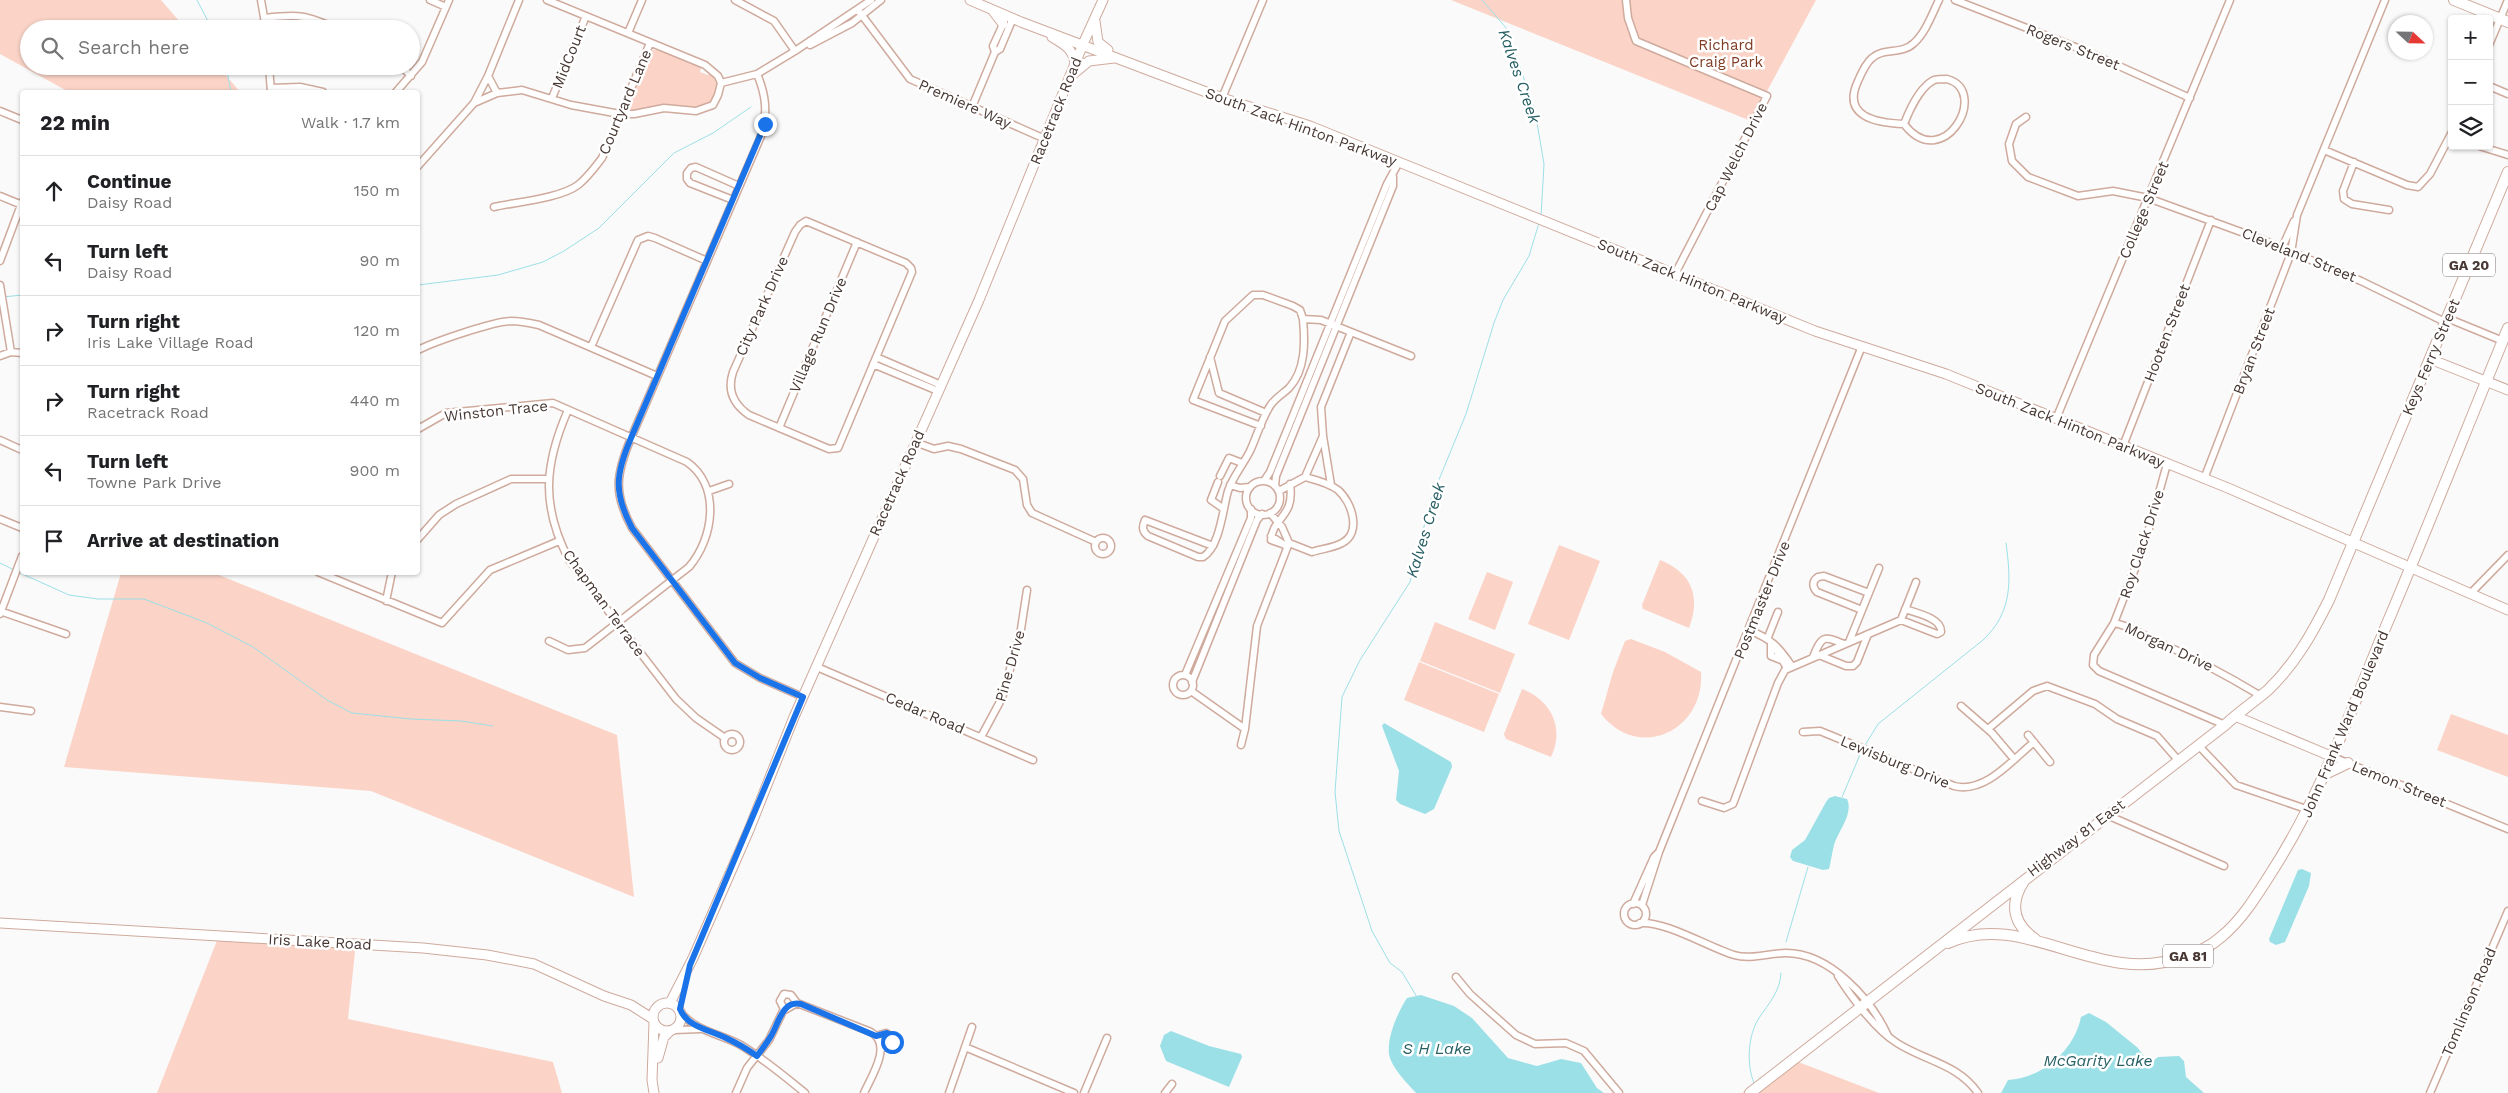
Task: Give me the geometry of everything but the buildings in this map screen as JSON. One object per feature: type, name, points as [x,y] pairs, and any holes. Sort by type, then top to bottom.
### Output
[{"type":"main road","points":[[2454,0],[2504,21]]},
{"type":"main road","name":"Keys Ferry Street","points":[[2353,542],[2508,172]]},
{"type":"main road","name":"John Frank Ward Boulevard","points":[[1935,948],[1959,938],[1981,933],[2006,934],[2098,960],[2135,966],[2167,962],[2199,951],[2221,937],[2240,917],[2276,866],[2309,810],[2326,774],[2508,328]]},
{"type":"main road","name":"Highway 81 East","points":[[1750,1093],[2261,696],[2293,662],[2314,631],[2353,542]]},
{"type":"main road","points":[[2326,774],[2348,763]]},
{"type":"main road","points":[[2027,876],[2015,897],[2015,912],[2023,930],[2043,943]]},
{"type":"street","points":[[261,0],[265,18],[296,15],[308,16],[317,20]]},
{"type":"street","points":[[420,65],[447,3],[430,0]]},
{"type":"street","points":[[420,164],[474,103],[488,76],[519,0]]},
{"type":"street","points":[[474,103],[497,93],[522,90],[587,109],[620,114],[634,114],[664,108],[696,111],[705,110],[713,105],[721,83],[718,76],[705,65],[548,0]]},
{"type":"street","points":[[628,33],[642,0]]},
{"type":"street","points":[[735,0],[745,2],[774,21],[795,51]]},
{"type":"street","points":[[860,13],[870,0]]},
{"type":"street","points":[[721,83],[757,74],[795,51],[825,39],[881,0]]},
{"type":"street","points":[[970,0],[1008,19]]},
{"type":"street","name":"Racetrack Road","points":[[670,1003],[690,965],[803,697],[915,442],[980,300],[1083,44],[1103,0]]},
{"type":"street","points":[[1222,98],[1263,0]]},
{"type":"street","name":"Cap Welch Drive","points":[[1626,0],[1628,18],[1636,41],[1767,96],[1675,274]]},
{"type":"street","points":[[1904,124],[1908,112],[1921,93],[1935,80],[1956,81],[1962,88],[1966,100],[1962,116],[1947,137],[1932,141],[1920,139],[1904,124],[1874,121],[1862,114],[1854,104],[1854,88],[1872,58],[1883,53],[1904,51],[1914,43],[1924,30],[1938,0]]},
{"type":"street","name":"Rogers Street","points":[[1955,0],[2088,52],[2190,98]]},
{"type":"street","name":"College Street","points":[[2056,419],[2230,0]]},
{"type":"street","name":"Bryan Street","points":[[2282,248],[2385,0]]},
{"type":"street","points":[[2493,39],[2504,21],[2508,0]]},
{"type":"street","name":"Premiere Way","points":[[860,13],[910,79],[1045,139]]},
{"type":"street","name":"MidCourt","points":[[552,98],[586,16]]},
{"type":"street","points":[[995,52],[993,46],[1008,19]]},
{"type":"street","points":[[972,106],[995,52],[1000,49],[1008,19]]},
{"type":"street","name":"South Zack Hinton Parkway","points":[[1008,19],[1083,44],[1222,98],[1310,126],[1815,331],[1946,374],[2204,479],[2508,610]]},
{"type":"street","points":[[1095,19],[1094,26],[1098,42],[1119,58]]},
{"type":"street","points":[[1039,28],[1069,48],[1074,54],[1075,64]]},
{"type":"street","name":"Courtyard Lane","points":[[494,208],[559,193],[577,186],[591,172],[602,158],[650,43]]},
{"type":"street","points":[[1069,79],[1089,61],[1119,58]]},
{"type":"street","points":[[757,74],[765,98],[765,124],[631,438],[618,475],[618,491],[622,509],[632,528],[735,663],[760,678],[803,697]]},
{"type":"street","points":[[270,75],[271,90],[300,87],[314,90]]},
{"type":"street","points":[[398,90],[411,76]]},
{"type":"street","points":[[488,76],[497,93]]},
{"type":"street","points":[[2493,88],[2508,94]]},
{"type":"street","points":[[0,111],[20,119]]},
{"type":"street","name":"Cleveland Street","points":[[2026,117],[2016,124],[2009,144],[2012,161],[2028,177],[2078,196],[2112,192],[2148,198],[2282,248],[2361,281],[2446,320],[2503,341]]},
{"type":"street","points":[[2324,150],[2407,185],[2418,187],[2430,174],[2448,140]]},
{"type":"street","points":[[2492,150],[2508,155]]},
{"type":"street","points":[[1251,509],[1262,514],[1270,513],[1278,505],[1276,476],[1387,184],[1399,162]]},
{"type":"street","points":[[2354,162],[2343,191],[2344,199],[2352,204],[2389,210]]},
{"type":"street","points":[[733,200],[690,183],[686,174],[691,168],[696,168],[739,186]]},
{"type":"street","points":[[0,196],[20,203]]},
{"type":"street","points":[[0,261],[20,209]]},
{"type":"street","name":"Hooten Street","points":[[2123,446],[2211,220]]},
{"type":"street","name":"Bryan Street","points":[[2204,479],[2291,253],[2295,220]]},
{"type":"street","name":"City Park Drive","points":[[806,221],[857,242],[906,263],[912,272],[838,448],[824,448],[740,409],[731,392],[730,382],[800,225],[806,221]]},
{"type":"street","points":[[592,348],[638,240],[648,236],[655,238],[707,261]]},
{"type":"street","name":"Village Run Drive","points":[[778,428],[857,242]]},
{"type":"street","points":[[0,285],[11,352]]},
{"type":"street","points":[[1213,546],[1145,520],[1142,526],[1143,531],[1148,536],[1198,557],[1206,556],[1213,546],[1230,485],[1261,426],[1266,413],[1273,402],[1291,386],[1304,355],[1303,319],[1300,310],[1258,293],[1228,316],[1193,400],[1261,426]]},
{"type":"street","points":[[1303,319],[1318,319],[1411,356]]},
{"type":"street","points":[[420,349],[486,327],[511,321],[539,325],[657,376]]},
{"type":"street","points":[[1230,485],[1240,488],[1250,487],[1264,481],[1270,472],[1333,325]]},
{"type":"street","points":[[1330,486],[1321,407],[1351,332]]},
{"type":"street","name":"Postmaster Drive","points":[[1659,852],[1862,346]]},
{"type":"street","points":[[0,356],[11,352],[20,353]]},
{"type":"street","points":[[876,357],[940,388]]},
{"type":"street","points":[[1210,357],[1219,393],[1266,413]]},
{"type":"street","points":[[2430,359],[2508,390]]},
{"type":"street","points":[[873,364],[940,388]]},
{"type":"street","name":"Winston Trace","points":[[420,428],[446,413],[552,403],[687,462],[701,475],[709,491]]},
{"type":"street","name":"Chapman Terrace","points":[[568,410],[557,434],[548,479],[552,521],[559,541],[569,560],[676,699],[696,718],[725,738]]},
{"type":"street","points":[[1264,481],[1277,488],[1305,477],[1323,436]]},
{"type":"street","points":[[0,440],[20,449]]},
{"type":"street","points":[[915,442],[934,449],[948,446],[961,449],[1014,470],[1023,479],[1027,505],[1032,513],[1096,542]]},
{"type":"street","points":[[1224,509],[1212,500],[1219,479],[1229,458],[1242,463]]},
{"type":"street","name":"Roy Clack Drive","points":[[2114,623],[2145,543],[2167,464]]},
{"type":"street","points":[[1290,484],[1292,498],[1290,506],[1271,536],[1272,542],[1312,552],[1343,543],[1350,535],[1354,519],[1339,491],[1305,477]]},
{"type":"street","points":[[420,537],[439,515],[456,504],[511,479],[548,479]]},
{"type":"street","points":[[549,641],[568,650],[585,648],[690,567],[704,544],[708,526],[709,491],[729,484]]},
{"type":"street","points":[[1247,497],[1250,487]]},
{"type":"street","points":[[1240,488],[1247,497],[1251,509],[1251,518],[1185,675],[1176,678],[1173,686],[1176,692],[1182,694],[1190,690],[1254,529],[1262,514]]},
{"type":"street","points":[[1241,745],[1245,729],[1257,626],[1288,545],[1284,530],[1270,513]]},
{"type":"street","points":[[0,519],[20,527]]},
{"type":"street","points":[[1278,542],[1284,530]]},
{"type":"street","points":[[325,575],[442,623],[490,570],[559,541]]},
{"type":"street","points":[[2470,594],[2508,555]]},
{"type":"street","points":[[20,561],[0,612],[66,634]]},
{"type":"street","points":[[1846,643],[1879,568]]},
{"type":"street","points":[[386,601],[391,575]]},
{"type":"street","points":[[1862,610],[1818,592],[1814,588],[1814,582],[1818,576],[1825,576],[1868,594]]},
{"type":"street","points":[[1901,620],[1916,582]]},
{"type":"street","name":"Pine Drive","points":[[981,737],[1002,698],[1021,630],[1027,590]]},
{"type":"street","points":[[1702,800],[1724,808],[1733,804],[1778,683],[1789,667],[1901,620],[1937,634],[1941,632],[1941,627],[1937,622],[1905,609]]},
{"type":"street","points":[[1778,612],[1770,640],[1782,661],[1789,667]]},
{"type":"street","name":"Morgan Drive","points":[[2225,724],[2099,671],[2093,665],[2094,655],[2114,623],[2128,626],[2144,636],[2175,648],[2261,696]]},
{"type":"street","points":[[1749,630],[1770,640],[1779,647],[1789,667]]},
{"type":"street","points":[[1816,656],[1846,666],[1853,666],[1857,662],[1868,634]]},
{"type":"street","points":[[1816,656],[1820,642],[1824,638],[1846,643]]},
{"type":"street","name":"Cedar Road","points":[[818,666],[1033,760]]},
{"type":"street","points":[[1185,675],[1192,682]]},
{"type":"street","points":[[1988,729],[2033,691],[2047,686],[2095,704],[2117,719],[2157,736],[2178,760]]},
{"type":"street","points":[[1190,690],[1245,729]]},
{"type":"street","points":[[1961,706],[1988,729],[2014,758]]},
{"type":"street","points":[[0,707],[31,711]]},
{"type":"street","name":"Lemon Street","points":[[2235,716],[2508,829]]},
{"type":"street","name":"Lewisburg Drive","points":[[1803,732],[1820,731],[1957,787],[1980,785],[2034,742]]},
{"type":"street","points":[[2028,734],[2050,762]]},
{"type":"street","points":[[2198,745],[2236,785],[2309,810]]},
{"type":"street","points":[[2107,815],[2224,866]]},
{"type":"street","points":[[1659,852],[1654,858],[1633,904],[1626,909],[1625,917],[1630,923],[1651,923],[1737,956],[1749,957],[1785,953],[1801,955],[1835,971],[1888,1036],[1898,1044],[1959,1072],[1978,1093]]},
{"type":"street","points":[[1659,852],[1642,905],[1646,912],[1656,921],[1682,934]]},
{"type":"street","points":[[1633,904],[1642,905]]},
{"type":"street","name":"Tomlinson Road","points":[[2430,1093],[2508,911]]},
{"type":"street","points":[[1640,924],[1646,917],[1646,912]]},
{"type":"street","name":"Iris Lake Road","points":[[0,923],[424,948],[487,955],[534,964],[604,996],[631,1005],[654,1021]]},
{"type":"street","name":"Racetrack Road","points":[[680,1011],[690,965]]},
{"type":"street","points":[[1456,977],[1470,994],[1516,1035],[1535,1044],[1566,1043],[1584,1051],[1619,1093]]},
{"type":"street","points":[[784,1009],[780,1001],[784,994],[791,995],[797,1004],[876,1036],[886,1032],[892,1036],[891,1044],[881,1049]]},
{"type":"street","points":[[655,1093],[652,1080],[654,1010],[660,1004],[670,1003],[687,1020],[724,1037],[757,1056],[804,1093]]},
{"type":"street","name":"Iris Lake Road","points":[[631,1005],[660,1004]]},
{"type":"street","points":[[736,1093],[748,1068],[772,1035],[784,1009],[797,1004]]},
{"type":"street","points":[[655,1093],[660,1046],[664,1038],[681,1023],[680,1011]]},
{"type":"street","points":[[654,1021],[661,1030],[704,1029]]},
{"type":"street","points":[[949,1093],[972,1027]]},
{"type":"street","points":[[864,1093],[881,1049],[876,1036]]},
{"type":"street","points":[[1084,1093],[1107,1038]]},
{"type":"street","points":[[965,1047],[1074,1093]]},
{"type":"street","points":[[1165,1093],[1172,1084]]},
{"type":"green space","points":[[0,0],[161,0],[178,20],[20,20],[20,65],[0,54]]},
{"type":"green space","name":"Richard Craig Park","points":[[1451,0],[1816,0],[1751,121]]},
{"type":"green space","points":[[652,50],[658,50],[701,68],[700,72],[708,75],[710,73],[716,84],[715,95],[711,104],[700,108],[662,105],[641,111],[628,108]]},
{"type":"green space","points":[[38,75],[226,75],[238,90],[65,90]]},
{"type":"green space","points":[[1559,545],[1600,561],[1569,640],[1528,624]]},
{"type":"green space","points":[[1660,560],[1680,572],[1691,587],[1694,596],[1694,606],[1689,628],[1643,609],[1642,605]]},
{"type":"green space","points":[[1487,572],[1513,582],[1495,630],[1468,619]]},
{"type":"green space","points":[[120,575],[219,575],[617,735],[634,897],[371,791],[64,767]]},
{"type":"green space","points":[[1435,622],[1515,654],[1500,693],[1420,661]]},
{"type":"green space","points":[[1631,639],[1665,652],[1701,672],[1699,693],[1692,710],[1681,724],[1667,733],[1650,737],[1633,736],[1616,728],[1601,714],[1613,672],[1625,641]]},
{"type":"green space","points":[[1419,662],[1499,694],[1484,732],[1404,700]]},
{"type":"green space","points":[[1522,689],[1541,700],[1553,716],[1556,736],[1551,757],[1506,739],[1504,734]]},
{"type":"green space","points":[[2451,714],[2508,735],[2508,777],[2437,750]]},
{"type":"green space","points":[[218,938],[356,942],[348,1019],[553,1062],[562,1093],[157,1093]]},
{"type":"green space","points":[[1788,1058],[1879,1093],[1742,1093]]},
{"type":"water","points":[[1384,723],[1451,762],[1452,767],[1434,809],[1425,814],[1400,804],[1396,800],[1399,771],[1382,726]]},
{"type":"water","points":[[1835,796],[1847,799],[1849,805],[1845,822],[1834,845],[1829,869],[1823,870],[1793,861],[1790,857],[1792,850],[1805,840],[1826,802],[1829,798]]},
{"type":"water","points":[[2302,869],[2311,873],[2309,886],[2285,942],[2276,945],[2270,942],[2269,939],[2298,870]]},
{"type":"water","name":"S H Lake","points":[[1421,995],[1454,1006],[1472,1018],[1508,1058],[1537,1066],[1561,1059],[1581,1063],[1597,1088],[1604,1093],[1416,1093],[1400,1075],[1390,1059],[1389,1047],[1394,1024],[1407,998]]},
{"type":"water","name":"McGarity Lake","points":[[2089,1013],[2106,1022],[2138,1048],[2143,1055],[2153,1061],[2158,1057],[2179,1056],[2184,1061],[2186,1077],[2204,1093],[2001,1093],[2008,1080],[2033,1074],[2055,1060],[2071,1041],[2081,1017]]},
{"type":"water","points":[[1171,1031],[1209,1046],[1241,1054],[1242,1057],[1229,1087],[1166,1061],[1160,1046],[1164,1035]]},
{"type":"waterway","points":[[197,0],[207,20]]},
{"type":"waterway","name":"Kalves Creek","points":[[1482,0],[1507,29],[1535,111],[1544,164],[1541,217]]},
{"type":"waterway","points":[[228,75],[231,90]]},
{"type":"waterway","points":[[420,285],[498,275],[543,262],[564,251],[599,228],[674,153],[713,133],[751,107]]},
{"type":"waterway","name":"Kalves Creek","points":[[1417,997],[1402,972],[1390,963],[1372,931],[1339,831],[1335,792],[1342,697],[1360,660],[1410,582],[1431,499],[1466,414],[1494,323],[1503,300],[1529,256],[1539,223]]},
{"type":"waterway","points":[[3,297],[20,295]]},
{"type":"waterway","points":[[1864,747],[1878,724],[1983,640],[1993,629],[2005,607],[2008,595],[2009,570],[2006,543]]},
{"type":"waterway","points":[[0,563],[14,570]]},
{"type":"waterway","points":[[25,575],[69,595],[98,599],[144,599],[207,623],[253,647],[327,700],[352,713],[411,719],[461,721],[493,726]]},
{"type":"waterway","points":[[1842,797],[1862,750]]},
{"type":"waterway","points":[[1786,942],[1808,867]]},
{"type":"waterway","points":[[1754,1083],[1749,1059],[1750,1041],[1755,1025],[1779,986],[1781,973]]},
{"type":"route","points":[[765,124],[631,438],[618,475],[618,491],[622,509],[632,528],[735,663],[760,678],[803,697],[749,830],[690,965],[681,995],[680,1009],[687,1020],[738,1044],[757,1056],[772,1035],[783,1011],[794,1004],[801,1004],[871,1032],[876,1036],[887,1033],[892,1036],[892,1042]]}]
